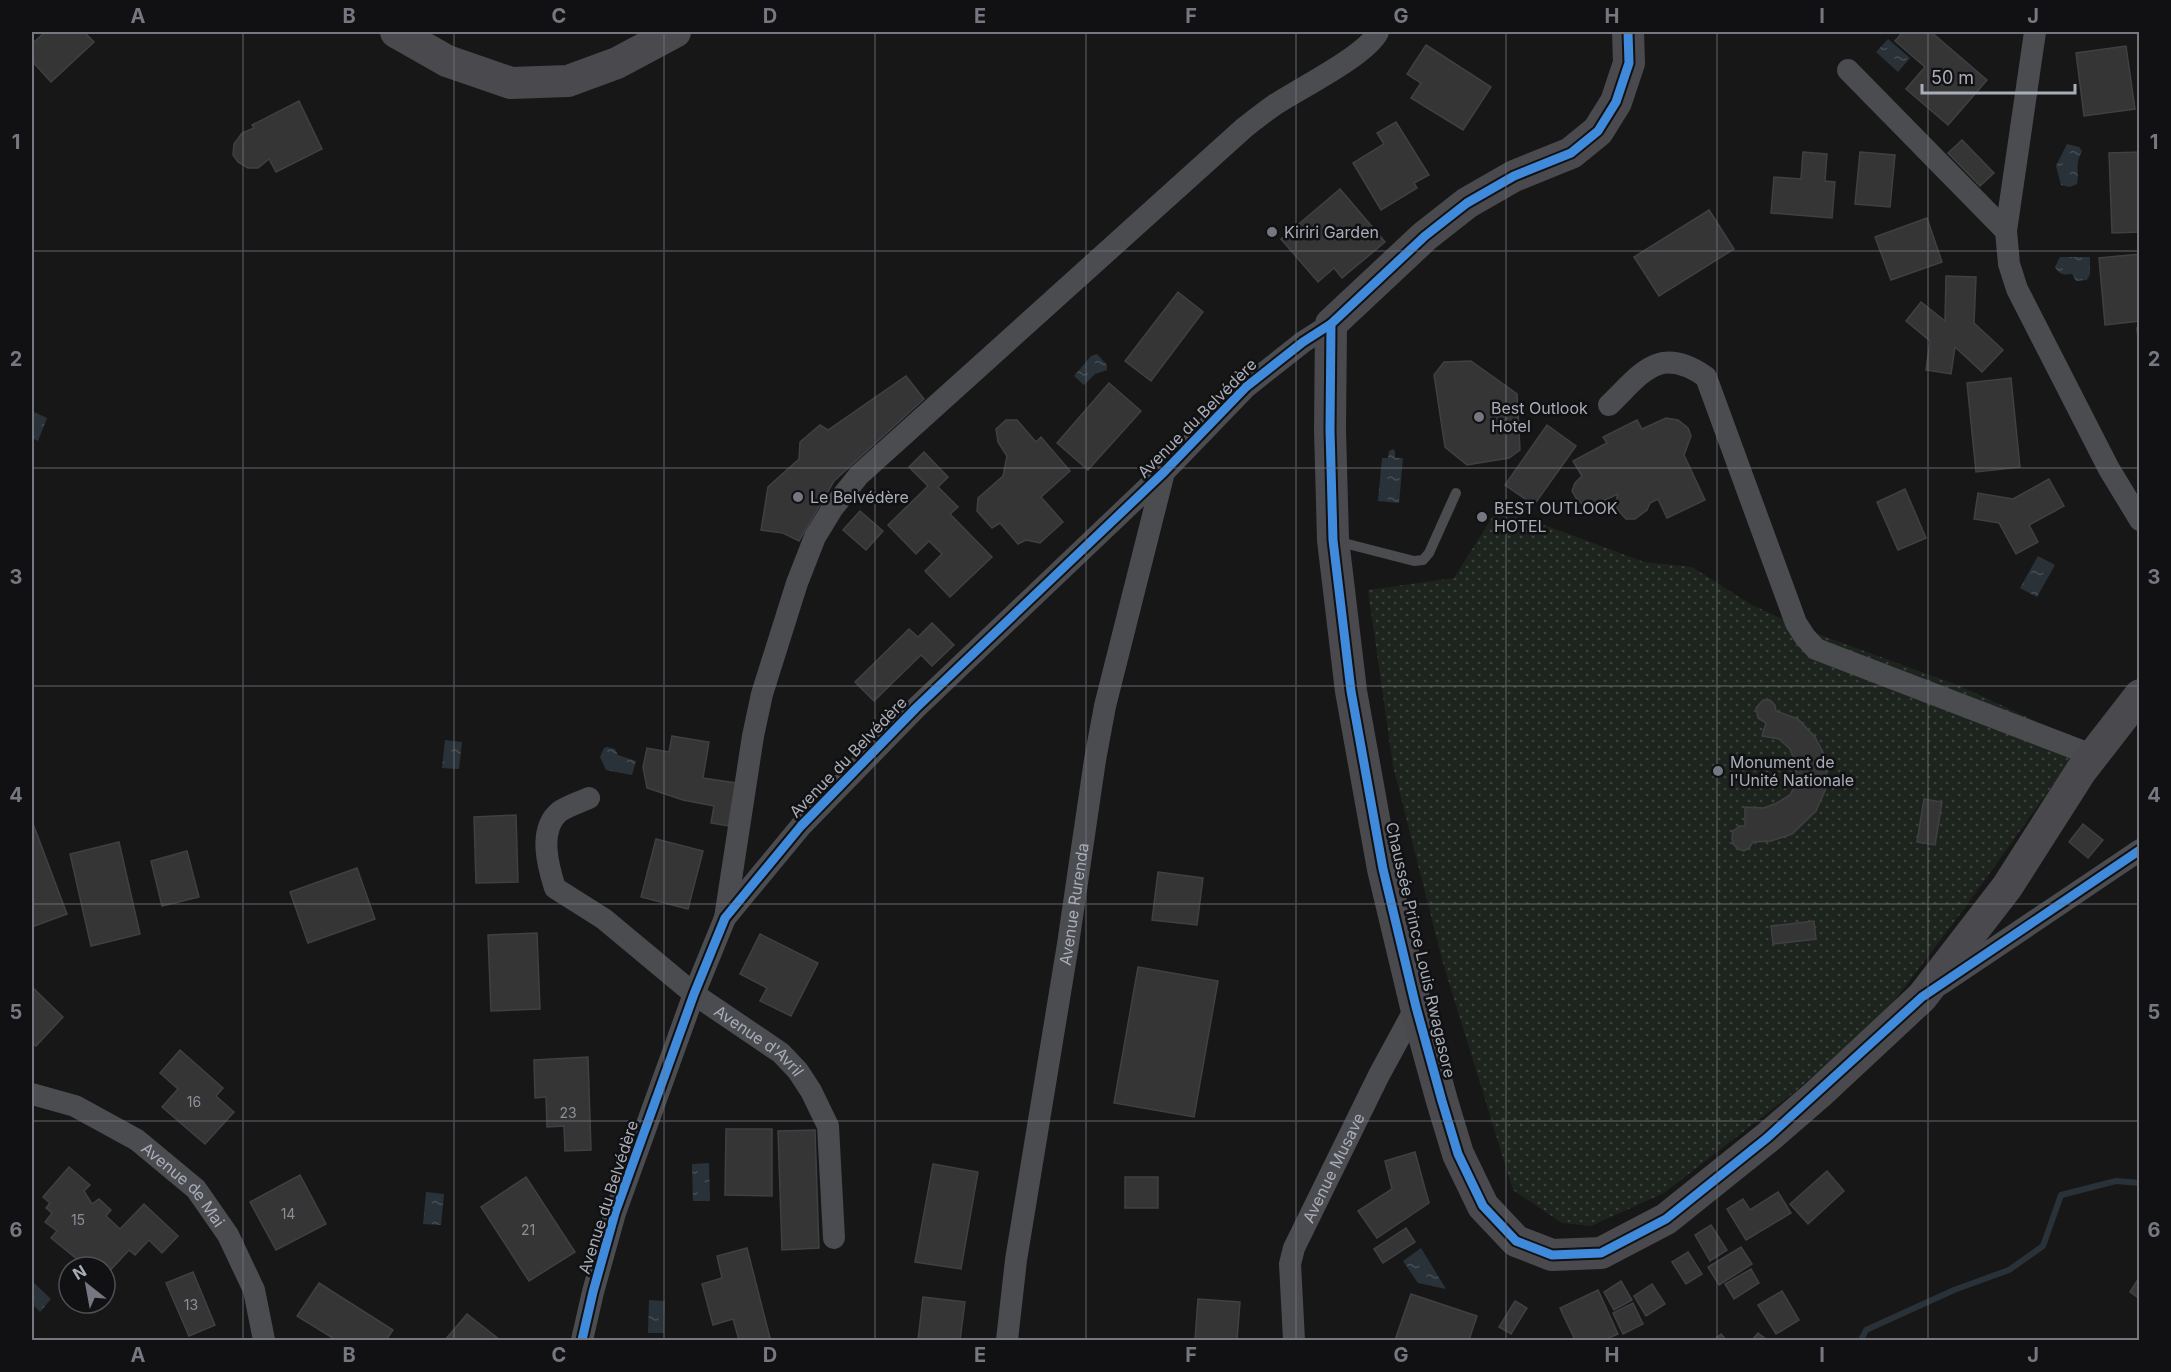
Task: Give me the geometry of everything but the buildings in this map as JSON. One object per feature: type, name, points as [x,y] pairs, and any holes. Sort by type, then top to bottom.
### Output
[{"type":"street","points":[[396,32],[447,61],[511,82],[568,81],[617,63],[675,32]]},
{"type":"street","points":[[725,918],[753,736],[762,694],[797,583],[815,537],[832,508],[859,475],[1244,128],[1272,107],[1358,53],[1375,38],[1378,32]]},
{"type":"street","points":[[1331,324],[1425,236],[1467,203],[1514,176],[1570,153],[1598,131],[1616,102],[1629,63],[1629,32]]},
{"type":"street","points":[[2035,32],[2006,231],[2009,264],[2017,289],[2109,469],[2139,520]]},
{"type":"street","points":[[1848,70],[2006,231]]},
{"type":"street","name":"Avenue du Belvédère","points":[[582,1341],[615,1213],[694,994],[725,918],[801,826],[916,708],[1164,472],[1246,387],[1298,346],[1331,324]]},
{"type":"street","name":"Chaussée Prince Louis Rwagasore","points":[[1331,324],[1330,430],[1333,540],[1351,692],[1383,869],[1416,1007],[1458,1154],[1483,1206],[1516,1241],[1552,1255],[1601,1253],[1666,1219],[1767,1138],[1922,997],[2139,850]]},
{"type":"street","points":[[1609,405],[1647,368],[1672,361],[1691,367],[1706,377],[1796,623],[1816,649],[2092,755]]},
{"type":"street","name":"Avenue Rurenda","points":[[1007,1341],[1016,1260],[1068,944],[1095,760],[1105,706],[1164,472]]},
{"type":"street","points":[[1922,997],[2007,887],[2092,755],[2139,695]]},
{"type":"street","name":"Avenue d'Avril","points":[[589,798],[559,812],[549,827],[546,852],[555,888],[604,920],[694,994],[781,1053],[798,1071],[812,1091],[828,1126],[834,1239]]},
{"type":"street","name":"Avenue Musave","points":[[1294,1341],[1290,1264],[1294,1248],[1379,1075],[1416,1007]]},
{"type":"street","name":"Avenue de Mai","points":[[32,1094],[75,1106],[137,1140],[196,1189],[228,1235],[254,1290],[264,1341]]},
{"type":"lane","points":[[1333,540],[1414,561],[1423,560],[1429,553],[1456,493]]},
{"type":"shaded area","points":[[1498,508],[1644,562],[1692,567],[1752,605],[1807,630],[1960,686],[2083,743],[1964,909],[1885,1013],[1796,1091],[1664,1193],[1591,1226],[1562,1223],[1513,1190],[1443,963],[1393,766],[1368,590],[1454,578]]},
{"type":"water","points":[[1888,39],[1910,58],[1898,72],[1876,52]]},
{"type":"water","points":[[2067,144],[2079,147],[2082,151],[2078,161],[2077,184],[2070,187],[2061,185],[2056,166]]},
{"type":"water","points":[[2060,257],[2090,257],[2090,274],[2087,280],[2076,281],[2072,274],[2058,272],[2055,267]]},
{"type":"water","points":[[1097,354],[1107,365],[1107,370],[1095,374],[1084,385],[1074,376],[1091,356]]},
{"type":"water","points":[[32,411],[47,418],[38,441],[32,438]]},
{"type":"water","points":[[1393,449],[1395,458],[1403,458],[1399,503],[1378,501],[1382,458],[1388,458],[1389,451]]},
{"type":"water","points":[[2038,556],[2055,565],[2037,597],[2020,588]]},
{"type":"water","points":[[445,740],[462,742],[459,769],[442,768]]},
{"type":"water","points":[[604,748],[615,749],[618,755],[636,761],[632,775],[606,770],[600,757]]},
{"type":"water","points":[[709,1163],[710,1201],[693,1201],[692,1164]]},
{"type":"water","points":[[426,1192],[444,1194],[441,1225],[423,1224]]},
{"type":"water","points":[[1421,1248],[1446,1289],[1418,1283],[1403,1261]]},
{"type":"water","points":[[32,1281],[51,1299],[40,1312],[32,1304]]},
{"type":"water","points":[[649,1300],[665,1301],[664,1333],[648,1333]]},
{"type":"waterway","points":[[1861,1340],[1866,1330],[1954,1290],[2009,1270],[2043,1246],[2061,1195],[2116,1181],[2140,1183]]},
{"type":"cycle path","points":[[1628,32],[1629,63],[1616,102],[1598,131],[1571,153],[1514,176],[1467,203],[1425,236],[1331,324],[1330,430],[1333,540],[1351,691],[1383,869],[1416,1007],[1458,1154],[1483,1206],[1516,1241],[1552,1255],[1601,1253],[1666,1219],[1767,1138],[1922,997],[2140,850]]},
{"type":"cycle path","points":[[582,1340],[615,1213],[694,994],[725,918],[801,826],[916,708],[1164,472],[1246,387],[1303,342],[1331,324]]},
{"type":"place","name":"Kiriri Garden","points":[[1272,232]]},
{"type":"place","name":"Best Outlook Hotel","points":[[1479,417]]},
{"type":"place","name":"Le Belvédère","points":[[798,497]]},
{"type":"place","name":"BEST OUTLOOK HOTEL","points":[[1482,517]]},
{"type":"place","name":"Monument de l'Unité Nationale","points":[[1718,771]]}]
